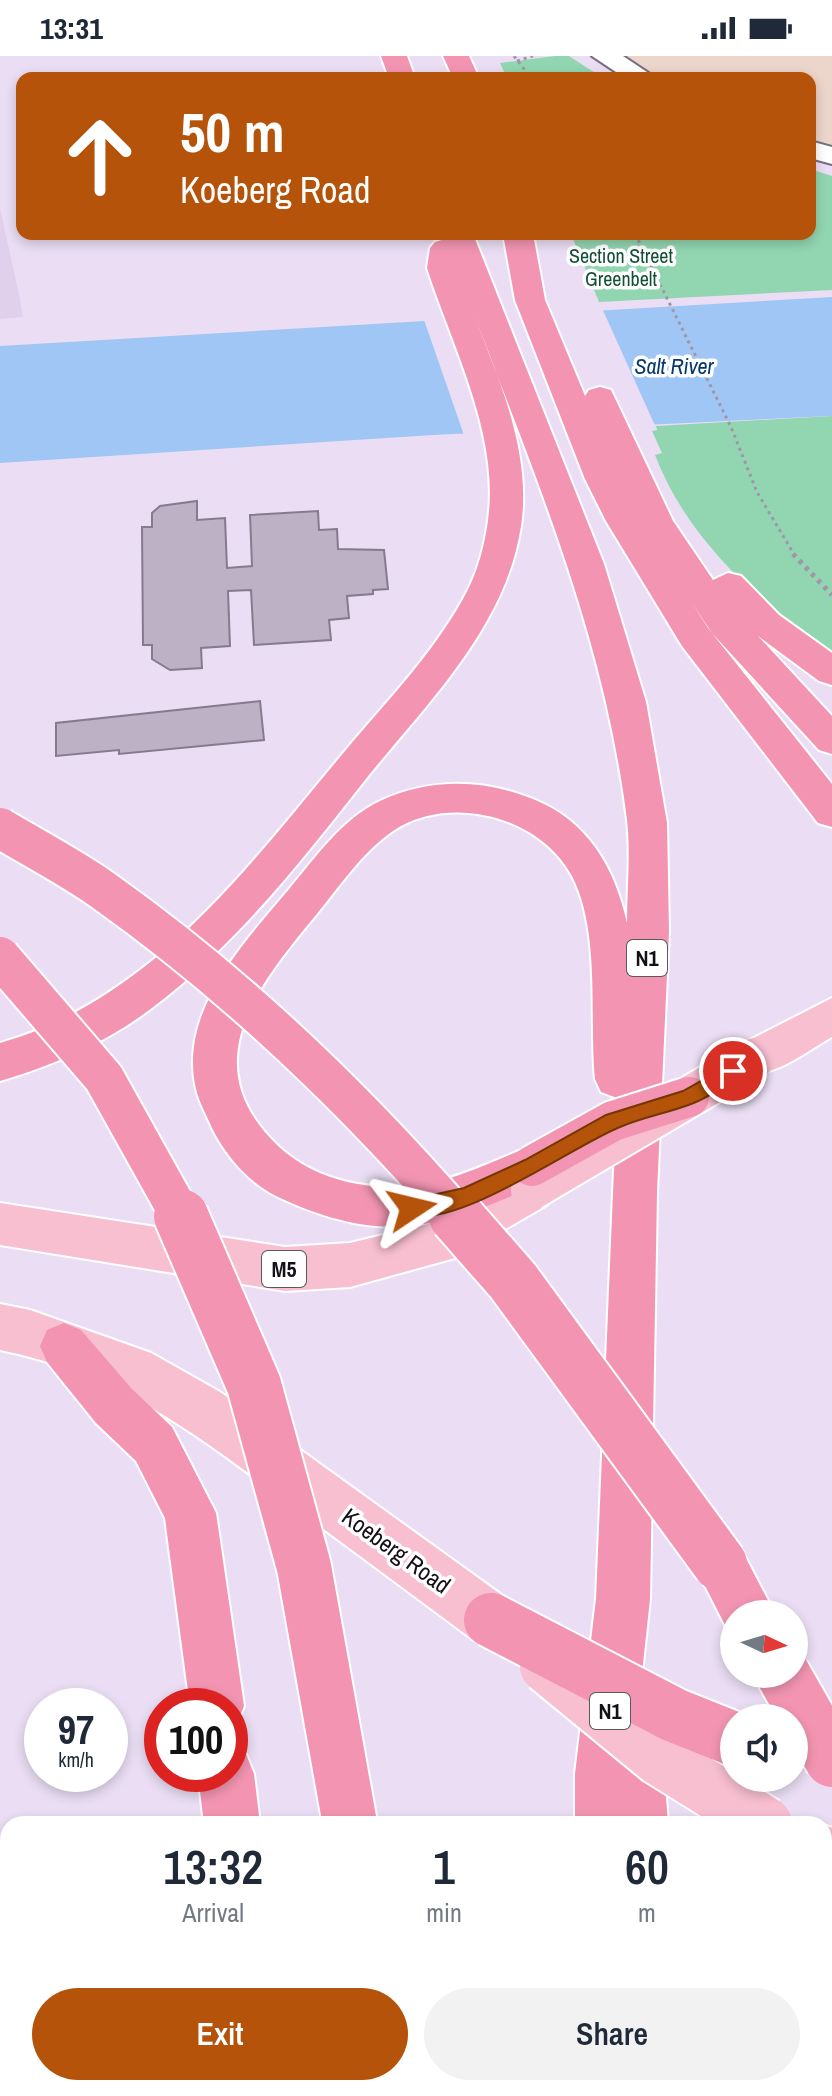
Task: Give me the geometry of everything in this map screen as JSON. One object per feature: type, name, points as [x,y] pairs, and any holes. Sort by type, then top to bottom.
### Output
[{"type":"highway","points":[[8,1060],[90,1027],[136,997],[199,944],[259,883],[443,658],[477,606],[499,557],[507,508],[505,460],[520,441],[453,303],[442,268],[447,240]]},
{"type":"highway","name":"N1","points":[[460,240],[486,302],[520,441],[586,564],[627,702],[647,823],[648,932],[634,1192],[623,1599],[603,1774],[603,1816]]},
{"type":"highway","points":[[520,240],[543,299],[609,442],[657,524],[725,624],[832,740]]},
{"type":"highway","points":[[530,240],[543,299]]},
{"type":"highway","points":[[609,442],[659,491],[693,542],[736,595],[766,624],[832,672]]},
{"type":"highway","points":[[609,442],[623,521],[678,611],[731,686],[832,812]]},
{"type":"highway","points":[[634,1192],[614,1059],[609,928],[593,876],[583,858],[553,828],[510,806],[461,798],[436,800],[397,810],[353,841],[236,985],[216,1043],[216,1075],[222,1105],[256,1154],[283,1177],[340,1203],[370,1208],[438,1205],[532,1178],[613,1121],[689,1097]]},
{"type":"highway","points":[[0,828],[103,890],[212,975],[323,1075],[419,1173],[513,1281],[720,1564],[740,1600]]},
{"type":"highway","points":[[0,957],[104,1078],[182,1217],[254,1385],[304,1567],[349,1816]]},
{"type":"highway","points":[[31,1336],[154,1444],[190,1513],[214,1688]]},
{"type":"highway","points":[[623,1599],[639,1816]]},
{"type":"highway","points":[[484,1615],[674,1715],[720,1733]]},
{"type":"highway","points":[[791,1688],[832,1759]]},
{"type":"highway","points":[[808,1755],[832,1759]]},
{"type":"highway","points":[[228,1792],[231,1816]]},
{"type":"main road","points":[[689,1097],[832,1016]]},
{"type":"main road","name":"M5","points":[[12,1226],[285,1269],[350,1265],[438,1243],[532,1178]]},
{"type":"main road","name":"Koeberg Road","points":[[31,1336],[134,1370],[202,1409],[484,1615],[659,1758],[752,1816]]},
{"type":"street","points":[[605,56],[633,72]]},
{"type":"path","points":[[515,58],[533,56]]},
{"type":"path","points":[[638,240],[731,427],[757,492],[792,552],[832,595]]},
{"type":"shaded area","points":[[608,56],[832,56],[832,155],[816,150],[816,72],[634,72]]},
{"type":"shaded area","points":[[0,208],[20,299],[23,317],[0,319]]},
{"type":"green space","points":[[569,56],[594,72],[504,72],[500,63]]},
{"type":"green space","name":"Section Street Greenbelt","points":[[816,171],[832,176],[832,290],[599,302],[573,240],[816,240]]},
{"type":"green space","points":[[832,416],[832,662],[754,593],[707,544],[669,487],[655,455],[662,453],[652,431],[657,430],[656,426]]},
{"type":"water","name":"Salt River","points":[[832,297],[832,416],[433,435],[0,463],[0,346]]},
{"type":"pier","points":[[601,306],[657,430],[465,438],[423,317]]},
{"type":"building","points":[[197,501],[197,520],[225,518],[227,568],[252,566],[250,515],[318,511],[319,530],[337,529],[338,549],[384,550],[388,589],[373,590],[373,594],[347,596],[349,618],[329,620],[331,640],[254,645],[251,590],[228,591],[230,646],[201,648],[202,668],[170,670],[152,659],[152,645],[143,645],[142,527],[152,527],[152,513],[160,506]]},
{"type":"building","points":[[260,701],[264,740],[119,754],[119,750],[56,756],[56,723]]},
{"type":"route","points":[[412,1208],[438,1205],[468,1195],[532,1166],[613,1121],[689,1097],[733,1071]]}]
